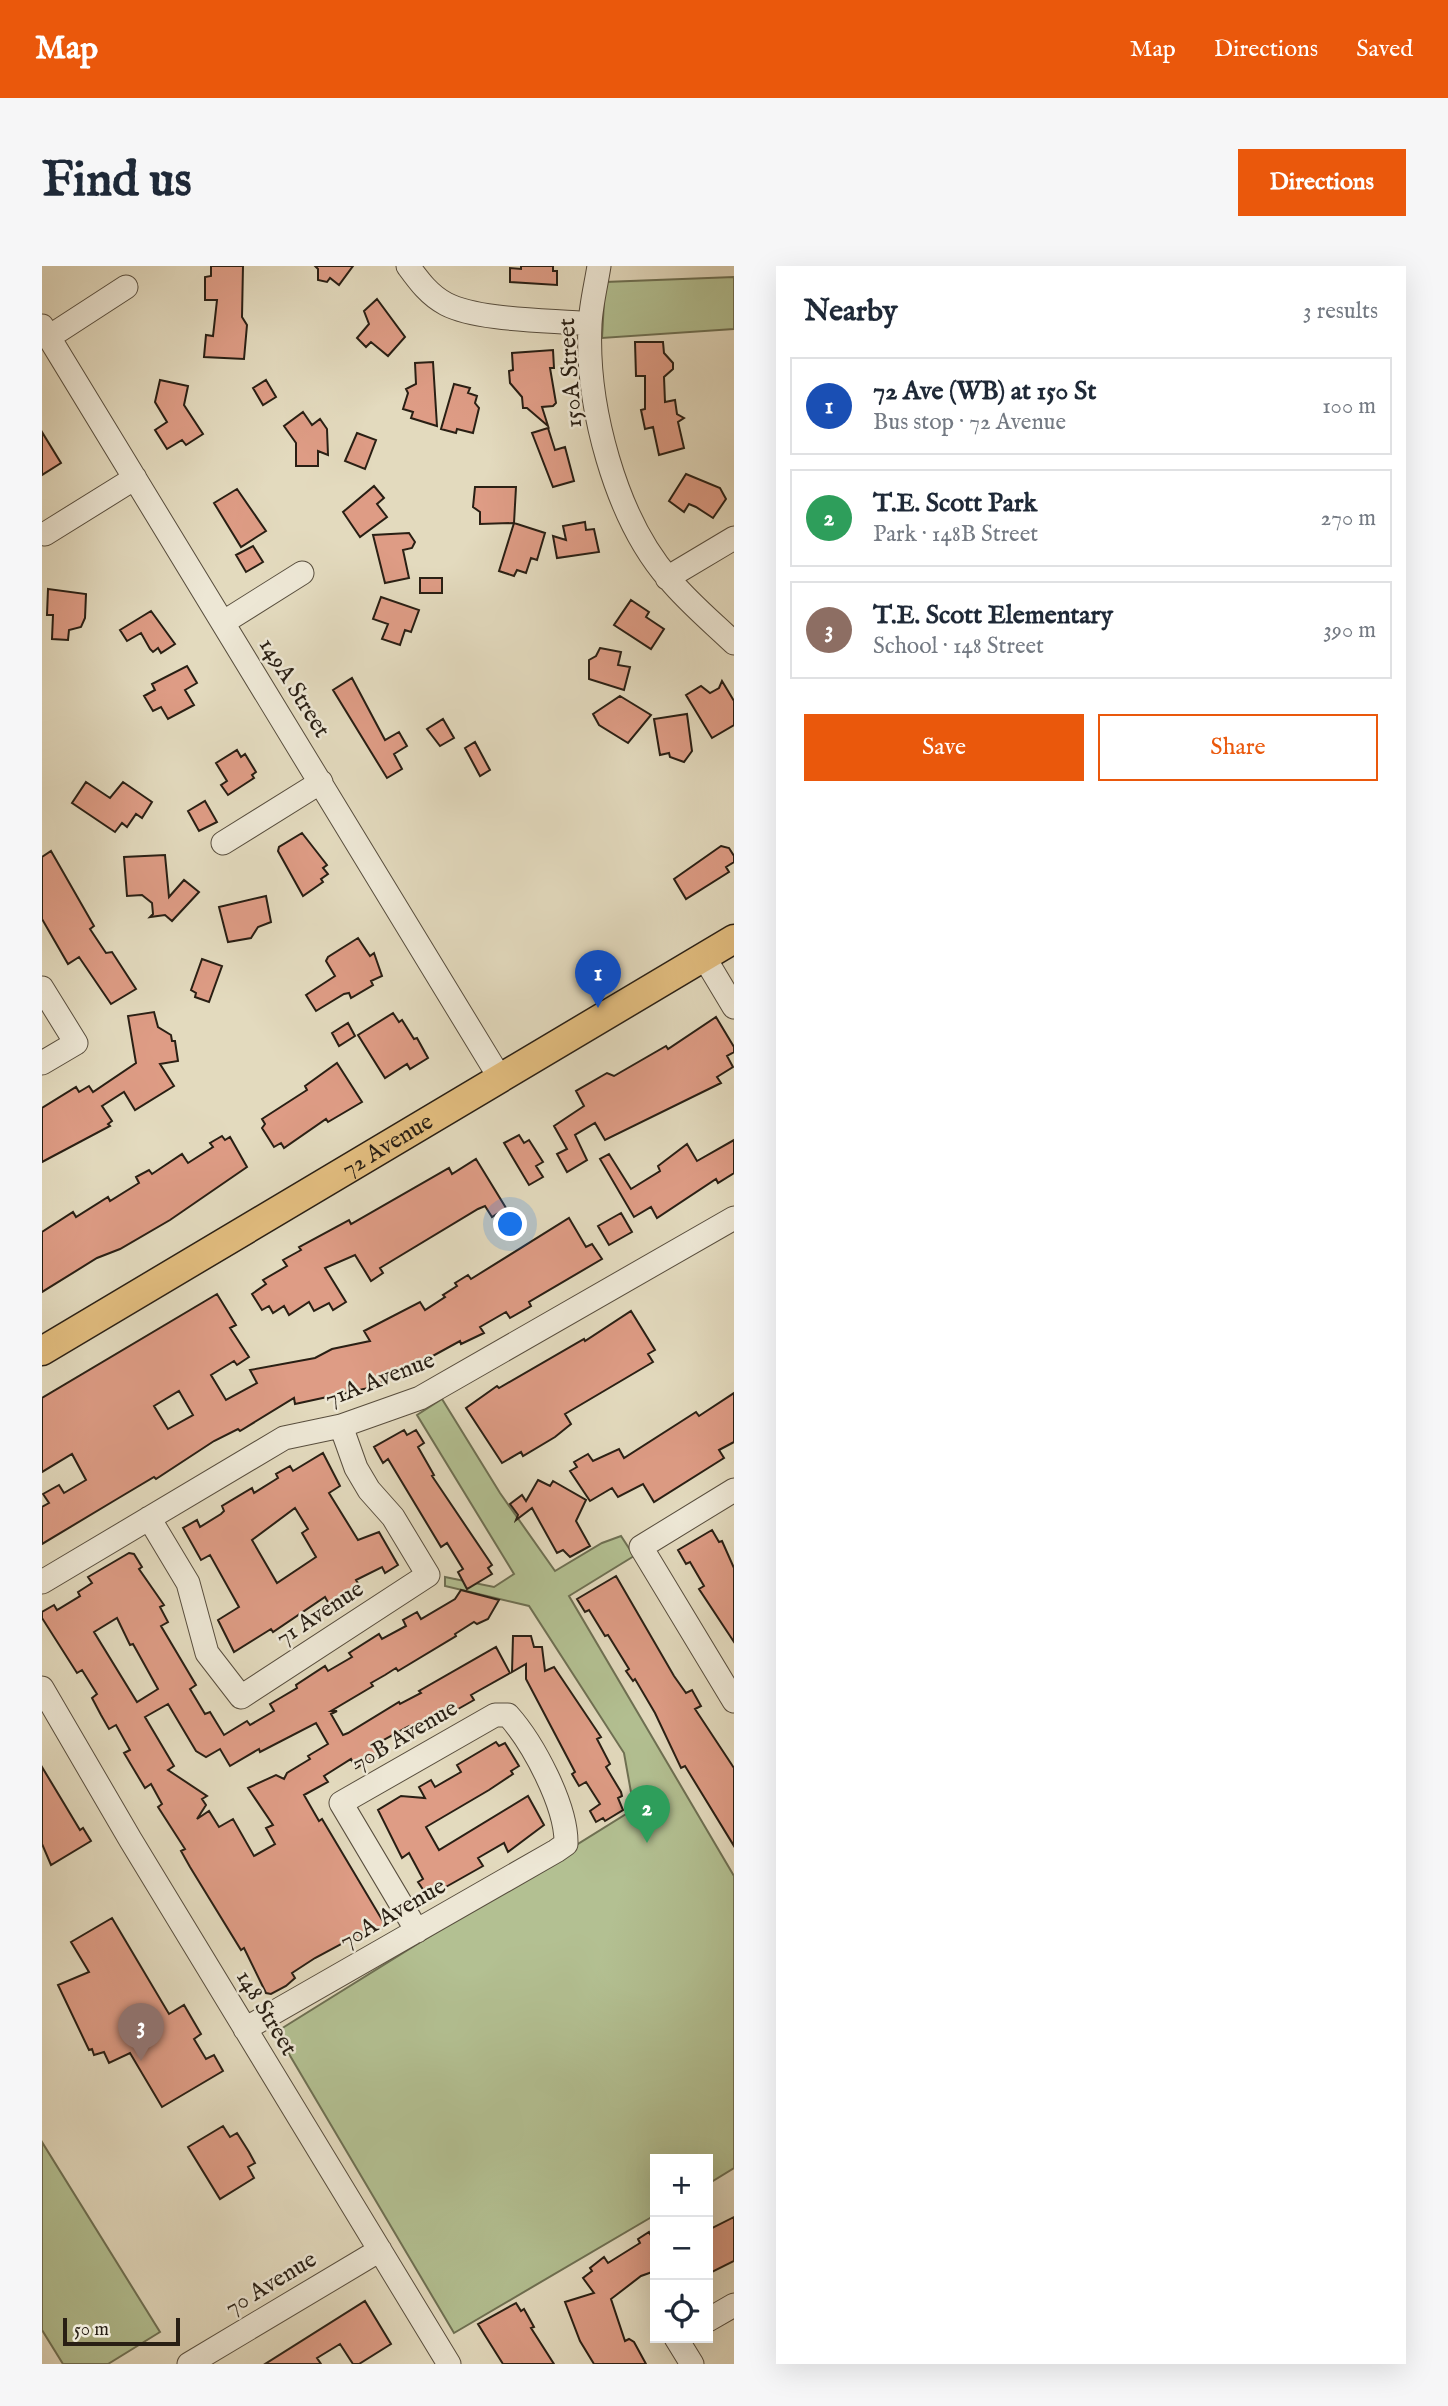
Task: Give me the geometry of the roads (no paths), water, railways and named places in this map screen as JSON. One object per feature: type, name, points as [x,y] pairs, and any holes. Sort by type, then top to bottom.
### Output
[{"type":"main road","name":"72 Avenue","points":[[42,1351],[734,939]]},
{"type":"street","points":[[408,266],[424,288],[444,303],[465,312],[590,324]]},
{"type":"street","name":"150A Street","points":[[599,266],[590,324],[596,416],[612,476],[633,521],[667,578],[734,643]]},
{"type":"street","points":[[45,332],[126,287]]},
{"type":"street","name":"149A Street","points":[[45,332],[500,1078]]},
{"type":"street","points":[[46,534],[135,478]]},
{"type":"street","points":[[667,578],[734,538]]},
{"type":"street","points":[[224,622],[302,573]]},
{"type":"street","points":[[223,843],[321,782]]},
{"type":"street","points":[[704,957],[734,1007]]},
{"type":"street","points":[[42,988],[76,1043],[42,1062]]},
{"type":"street","name":"71A Avenue","points":[[42,1582],[284,1438],[341,1426],[431,1392],[734,1217]]},
{"type":"street","name":"71 Avenue","points":[[149,1518],[188,1583],[207,1653],[241,1697],[428,1575],[393,1517],[362,1479],[341,1426]]},
{"type":"street","points":[[734,1490],[640,1547],[734,1702]]},
{"type":"street","name":"148 Street","points":[[42,1688],[449,2364]]},
{"type":"street","name":"70B Avenue","points":[[416,1931],[341,1803],[495,1714],[508,1716],[519,1727],[546,1776],[566,1828],[566,1844]]},
{"type":"street","name":"70A Avenue","points":[[246,2029],[566,1844]]},
{"type":"street","name":"70 Avenue","points":[[190,2364],[380,2250]]},
{"type":"street","points":[[713,2317],[734,2305]]},
{"type":"street","points":[[681,2343],[692,2364]]},
{"type":"place","name":"72 Ave (WB) at 150 St","points":[[598,1008]]},
{"type":"place","name":"T.E. Scott Park","points":[[647,1843]]},
{"type":"place","name":"T.E. Scott Elementary","points":[[141,2061]]}]
